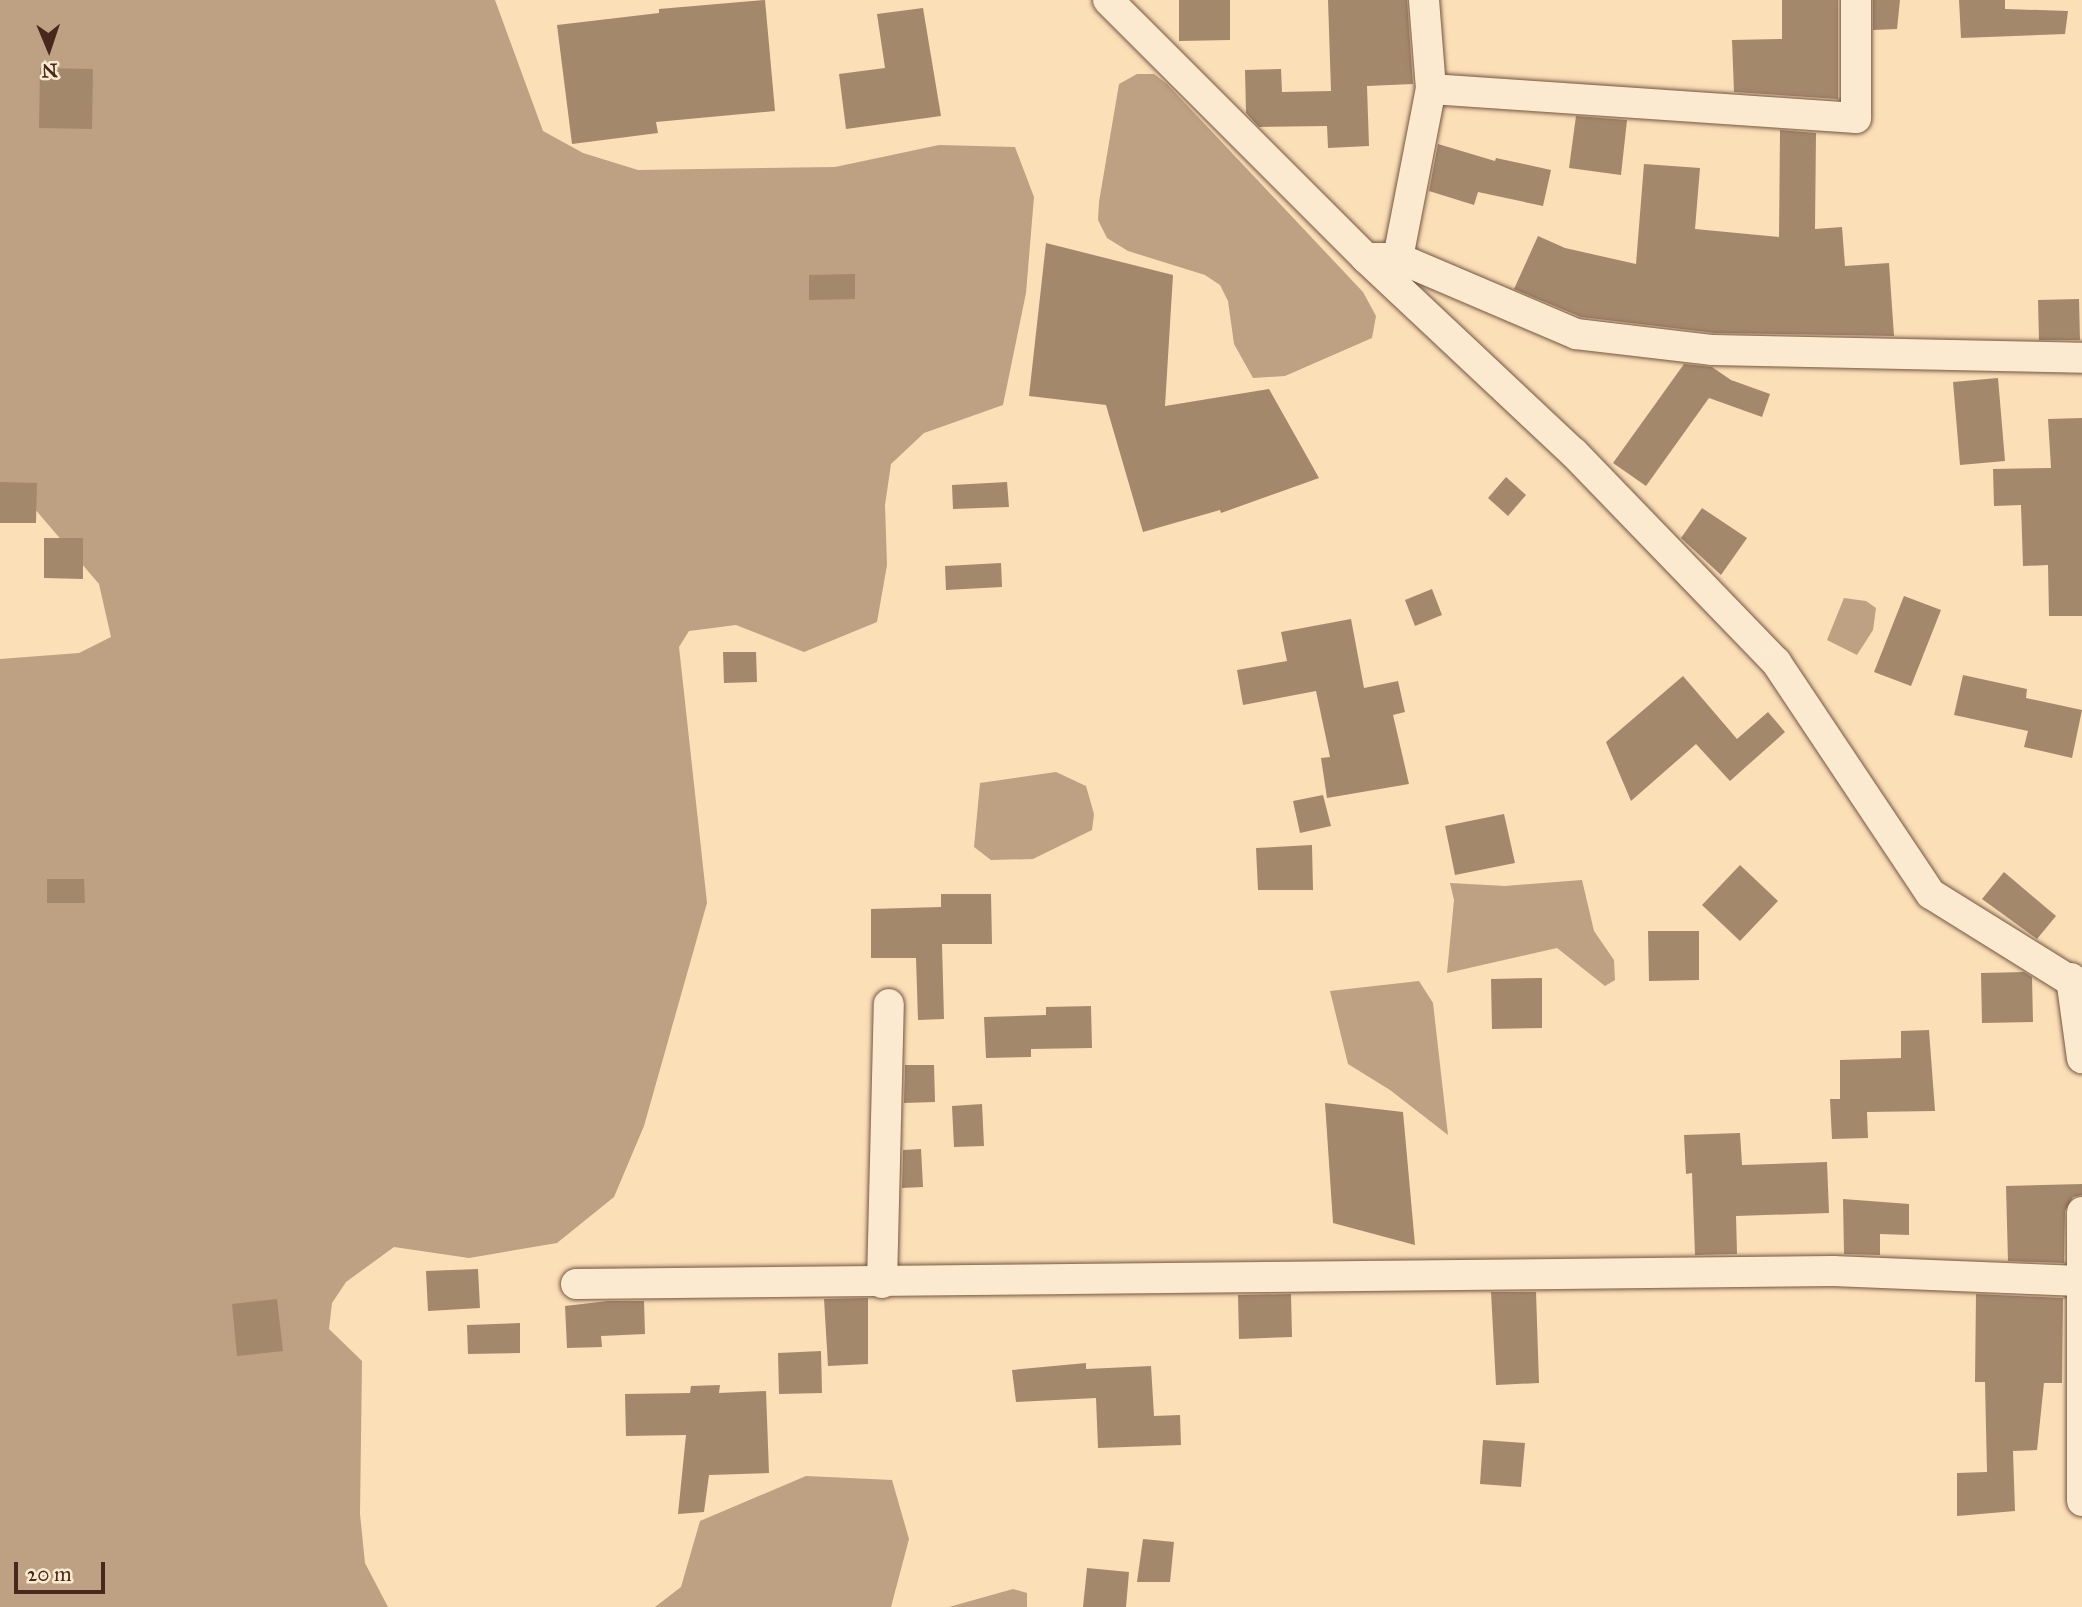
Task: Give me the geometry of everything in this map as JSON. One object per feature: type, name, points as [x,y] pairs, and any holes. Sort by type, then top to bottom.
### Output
[{"type":"street","points":[[1108,0],[1367,258],[1574,453],[1776,662],[1931,894],[2076,983],[2082,1058]]},
{"type":"street","points":[[1398,258],[1431,89],[1424,0]]},
{"type":"street","points":[[1431,89],[1856,118],[1856,0]]},
{"type":"street","points":[[1367,258],[1398,258],[1576,334],[1713,350],[2082,358]]},
{"type":"street","points":[[882,1283],[889,1004]]},
{"type":"street","points":[[2082,1212],[2082,1501]]},
{"type":"street","points":[[576,1283],[882,1283],[1833,1271],[2080,1282]]},
{"type":"shaded area","points":[[0,0],[495,0],[543,131],[583,153],[638,170],[835,167],[939,145],[1015,147],[1034,197],[1026,293],[1003,405],[924,433],[891,464],[885,505],[887,565],[877,622],[804,652],[736,625],[689,631],[679,647],[707,903],[644,1126],[614,1197],[557,1243],[469,1258],[394,1247],[346,1282],[332,1303],[329,1329],[362,1361],[360,1514],[365,1563],[388,1607],[0,1607],[0,659],[79,653],[111,637],[99,584],[34,508],[0,497]]},
{"type":"shaded area","points":[[1137,74],[1154,74],[1167,84],[1363,292],[1376,316],[1372,338],[1285,376],[1253,378],[1234,344],[1228,301],[1220,285],[1205,275],[1128,251],[1107,238],[1098,220],[1099,202],[1119,84]]},
{"type":"shaded area","points":[[1844,598],[1866,601],[1876,608],[1873,630],[1857,655],[1827,640]]},
{"type":"shaded area","points":[[1056,772],[1086,786],[1094,814],[1092,830],[1033,859],[991,860],[974,847],[980,783]]},
{"type":"shaded area","points":[[1582,880],[1594,931],[1614,960],[1615,980],[1605,986],[1557,948],[1447,973],[1454,900],[1450,883],[1505,886]]},
{"type":"shaded area","points":[[1419,981],[1433,1003],[1448,1135],[1390,1090],[1348,1064],[1330,991]]},
{"type":"shaded area","points":[[806,1476],[892,1480],[909,1539],[891,1607],[655,1607],[681,1587],[700,1521]]},
{"type":"shaded area","points":[[1013,1589],[1027,1593],[1027,1607],[949,1607]]},
{"type":"building","points":[[765,0],[775,111],[656,122],[658,133],[572,144],[557,25],[659,13],[659,9]]},
{"type":"building","points":[[1179,0],[1230,0],[1230,40],[1179,41]]},
{"type":"building","points":[[1328,0],[1407,0],[1413,84],[1367,86],[1369,146],[1328,148],[1327,126],[1259,127],[1246,113],[1245,70],[1281,69],[1282,92],[1331,91]]},
{"type":"building","points":[[1782,0],[1838,0],[1838,99],[1734,92],[1732,40],[1782,39]]},
{"type":"building","points":[[1873,0],[1900,0],[1897,29],[1873,30]]},
{"type":"building","points":[[1959,0],[2005,0],[2005,9],[2068,11],[2065,34],[1961,38]]},
{"type":"building","points":[[923,8],[941,116],[846,129],[839,74],[885,68],[877,14]]},
{"type":"building","points":[[40,68],[93,69],[92,129],[39,128]]},
{"type":"building","points":[[1576,116],[1627,120],[1621,175],[1569,168]]},
{"type":"building","points":[[1780,130],[1816,133],[1815,229],[1842,227],[1845,266],[1889,263],[1894,336],[1715,333],[1581,317],[1514,289],[1538,236],[1565,248],[1636,264],[1644,164],[1700,168],[1695,229],[1779,237]]},
{"type":"building","points":[[1438,144],[1495,161],[1496,158],[1551,170],[1543,206],[1478,192],[1474,205],[1429,191]]},
{"type":"building","points":[[1046,243],[1173,275],[1165,406],[1269,389],[1319,478],[1221,513],[1220,510],[1143,532],[1106,405],[1029,396]]},
{"type":"building","points":[[855,274],[855,299],[809,300],[809,275]]},
{"type":"building","points":[[2079,299],[2080,340],[2039,340],[2038,300]]},
{"type":"building","points":[[1684,364],[1712,367],[1731,380],[1770,394],[1762,417],[1709,398],[1646,486],[1613,463]]},
{"type":"building","points":[[1998,378],[2005,461],[1960,465],[1953,382]]},
{"type":"building","points":[[2082,418],[2082,616],[2049,616],[2048,565],[2023,566],[2021,505],[1994,506],[1993,469],[2051,468],[2048,419]]},
{"type":"building","points":[[1506,477],[1526,495],[1508,516],[1488,498]]},
{"type":"building","points":[[0,482],[37,483],[36,523],[0,523]]},
{"type":"building","points":[[1007,482],[1009,507],[953,509],[952,485]]},
{"type":"building","points":[[1702,508],[1747,538],[1721,575],[1681,538]]},
{"type":"building","points":[[44,538],[83,538],[83,579],[44,578]]},
{"type":"building","points":[[1001,563],[1002,587],[946,590],[945,566]]},
{"type":"building","points":[[1432,589],[1442,615],[1415,626],[1405,600]]},
{"type":"building","points":[[1904,596],[1941,610],[1911,686],[1874,672]]},
{"type":"building","points":[[1351,619],[1364,688],[1398,681],[1405,712],[1393,715],[1409,784],[1327,798],[1321,758],[1330,757],[1316,691],[1243,705],[1237,670],[1287,661],[1281,632]]},
{"type":"building","points":[[723,652],[756,652],[757,682],[724,683]]},
{"type":"building","points":[[1963,675],[2027,689],[2026,698],[2082,710],[2072,758],[2024,747],[2028,731],[1954,715]]},
{"type":"building","points":[[1683,676],[1737,739],[1768,712],[1785,732],[1730,781],[1696,744],[1631,801],[1606,742]]},
{"type":"building","points":[[1323,795],[1331,826],[1300,833],[1293,801]]},
{"type":"building","points":[[1504,814],[1515,863],[1455,875],[1445,826]]},
{"type":"building","points":[[1312,845],[1313,890],[1258,890],[1256,848]]},
{"type":"building","points":[[1740,865],[1778,901],[1740,941],[1702,905]]},
{"type":"building","points":[[2004,872],[2056,916],[2037,939],[1982,899]]},
{"type":"building","points":[[47,879],[84,879],[85,903],[47,903]]},
{"type":"building","points":[[941,894],[991,894],[992,944],[942,944],[944,1019],[918,1020],[916,958],[871,958],[871,909],[941,907]]},
{"type":"building","points":[[1648,931],[1699,931],[1699,980],[1649,981]]},
{"type":"building","points":[[2024,972],[2032,977],[2033,1022],[1982,1023],[1981,973]]},
{"type":"building","points":[[1542,978],[1542,1028],[1492,1029],[1491,979]]},
{"type":"building","points":[[1091,1006],[1092,1048],[1031,1049],[1031,1057],[986,1058],[984,1017],[1046,1015],[1046,1007]]},
{"type":"building","points":[[1929,1030],[1935,1111],[1867,1112],[1868,1138],[1832,1139],[1830,1099],[1840,1099],[1840,1060],[1901,1058],[1901,1031]]},
{"type":"building","points":[[905,1065],[934,1065],[935,1102],[904,1103]]},
{"type":"building","points":[[1325,1103],[1403,1112],[1415,1245],[1333,1223]]},
{"type":"building","points":[[982,1104],[984,1146],[954,1147],[952,1106]]},
{"type":"building","points":[[1740,1133],[1742,1165],[1827,1162],[1829,1213],[1736,1216],[1737,1254],[1695,1255],[1692,1173],[1686,1174],[1684,1135]]},
{"type":"building","points":[[921,1149],[923,1187],[902,1188],[903,1150]]},
{"type":"building","points":[[2082,1184],[2082,1195],[2073,1197],[2065,1211],[2064,1263],[2008,1261],[2006,1186]]},
{"type":"building","points":[[1843,1199],[1909,1204],[1909,1235],[1880,1234],[1880,1255],[1844,1254]]},
{"type":"building","points":[[478,1269],[480,1308],[428,1311],[426,1271]]},
{"type":"building","points":[[1491,1292],[1536,1292],[1539,1383],[1496,1385]]},
{"type":"building","points":[[1291,1294],[1292,1337],[1239,1339],[1238,1295]]},
{"type":"building","points":[[1976,1294],[2063,1298],[2062,1383],[2044,1383],[2037,1450],[2013,1451],[2015,1511],[1957,1516],[1957,1473],[1987,1472],[1985,1382],[1975,1382]]},
{"type":"building","points":[[868,1298],[868,1364],[828,1366],[824,1299]]},
{"type":"building","points":[[277,1299],[283,1351],[237,1356],[232,1304]]},
{"type":"building","points":[[608,1301],[644,1301],[645,1334],[601,1336],[602,1347],[567,1348],[565,1306]]},
{"type":"building","points":[[520,1323],[520,1353],[468,1354],[467,1325]]},
{"type":"building","points":[[821,1351],[822,1393],[779,1394],[778,1353]]},
{"type":"building","points":[[1086,1363],[1086,1369],[1151,1366],[1154,1416],[1180,1415],[1181,1445],[1098,1448],[1096,1398],[1016,1402],[1012,1370]]},
{"type":"building","points":[[720,1385],[719,1393],[766,1391],[769,1473],[709,1475],[704,1512],[678,1514],[686,1435],[626,1436],[625,1394],[690,1393],[691,1386]]},
{"type":"building","points":[[1483,1440],[1525,1443],[1521,1487],[1480,1484]]},
{"type":"building","points":[[1143,1539],[1174,1542],[1170,1582],[1137,1582]]},
{"type":"building","points":[[1087,1568],[1129,1572],[1126,1607],[1083,1607]]}]
